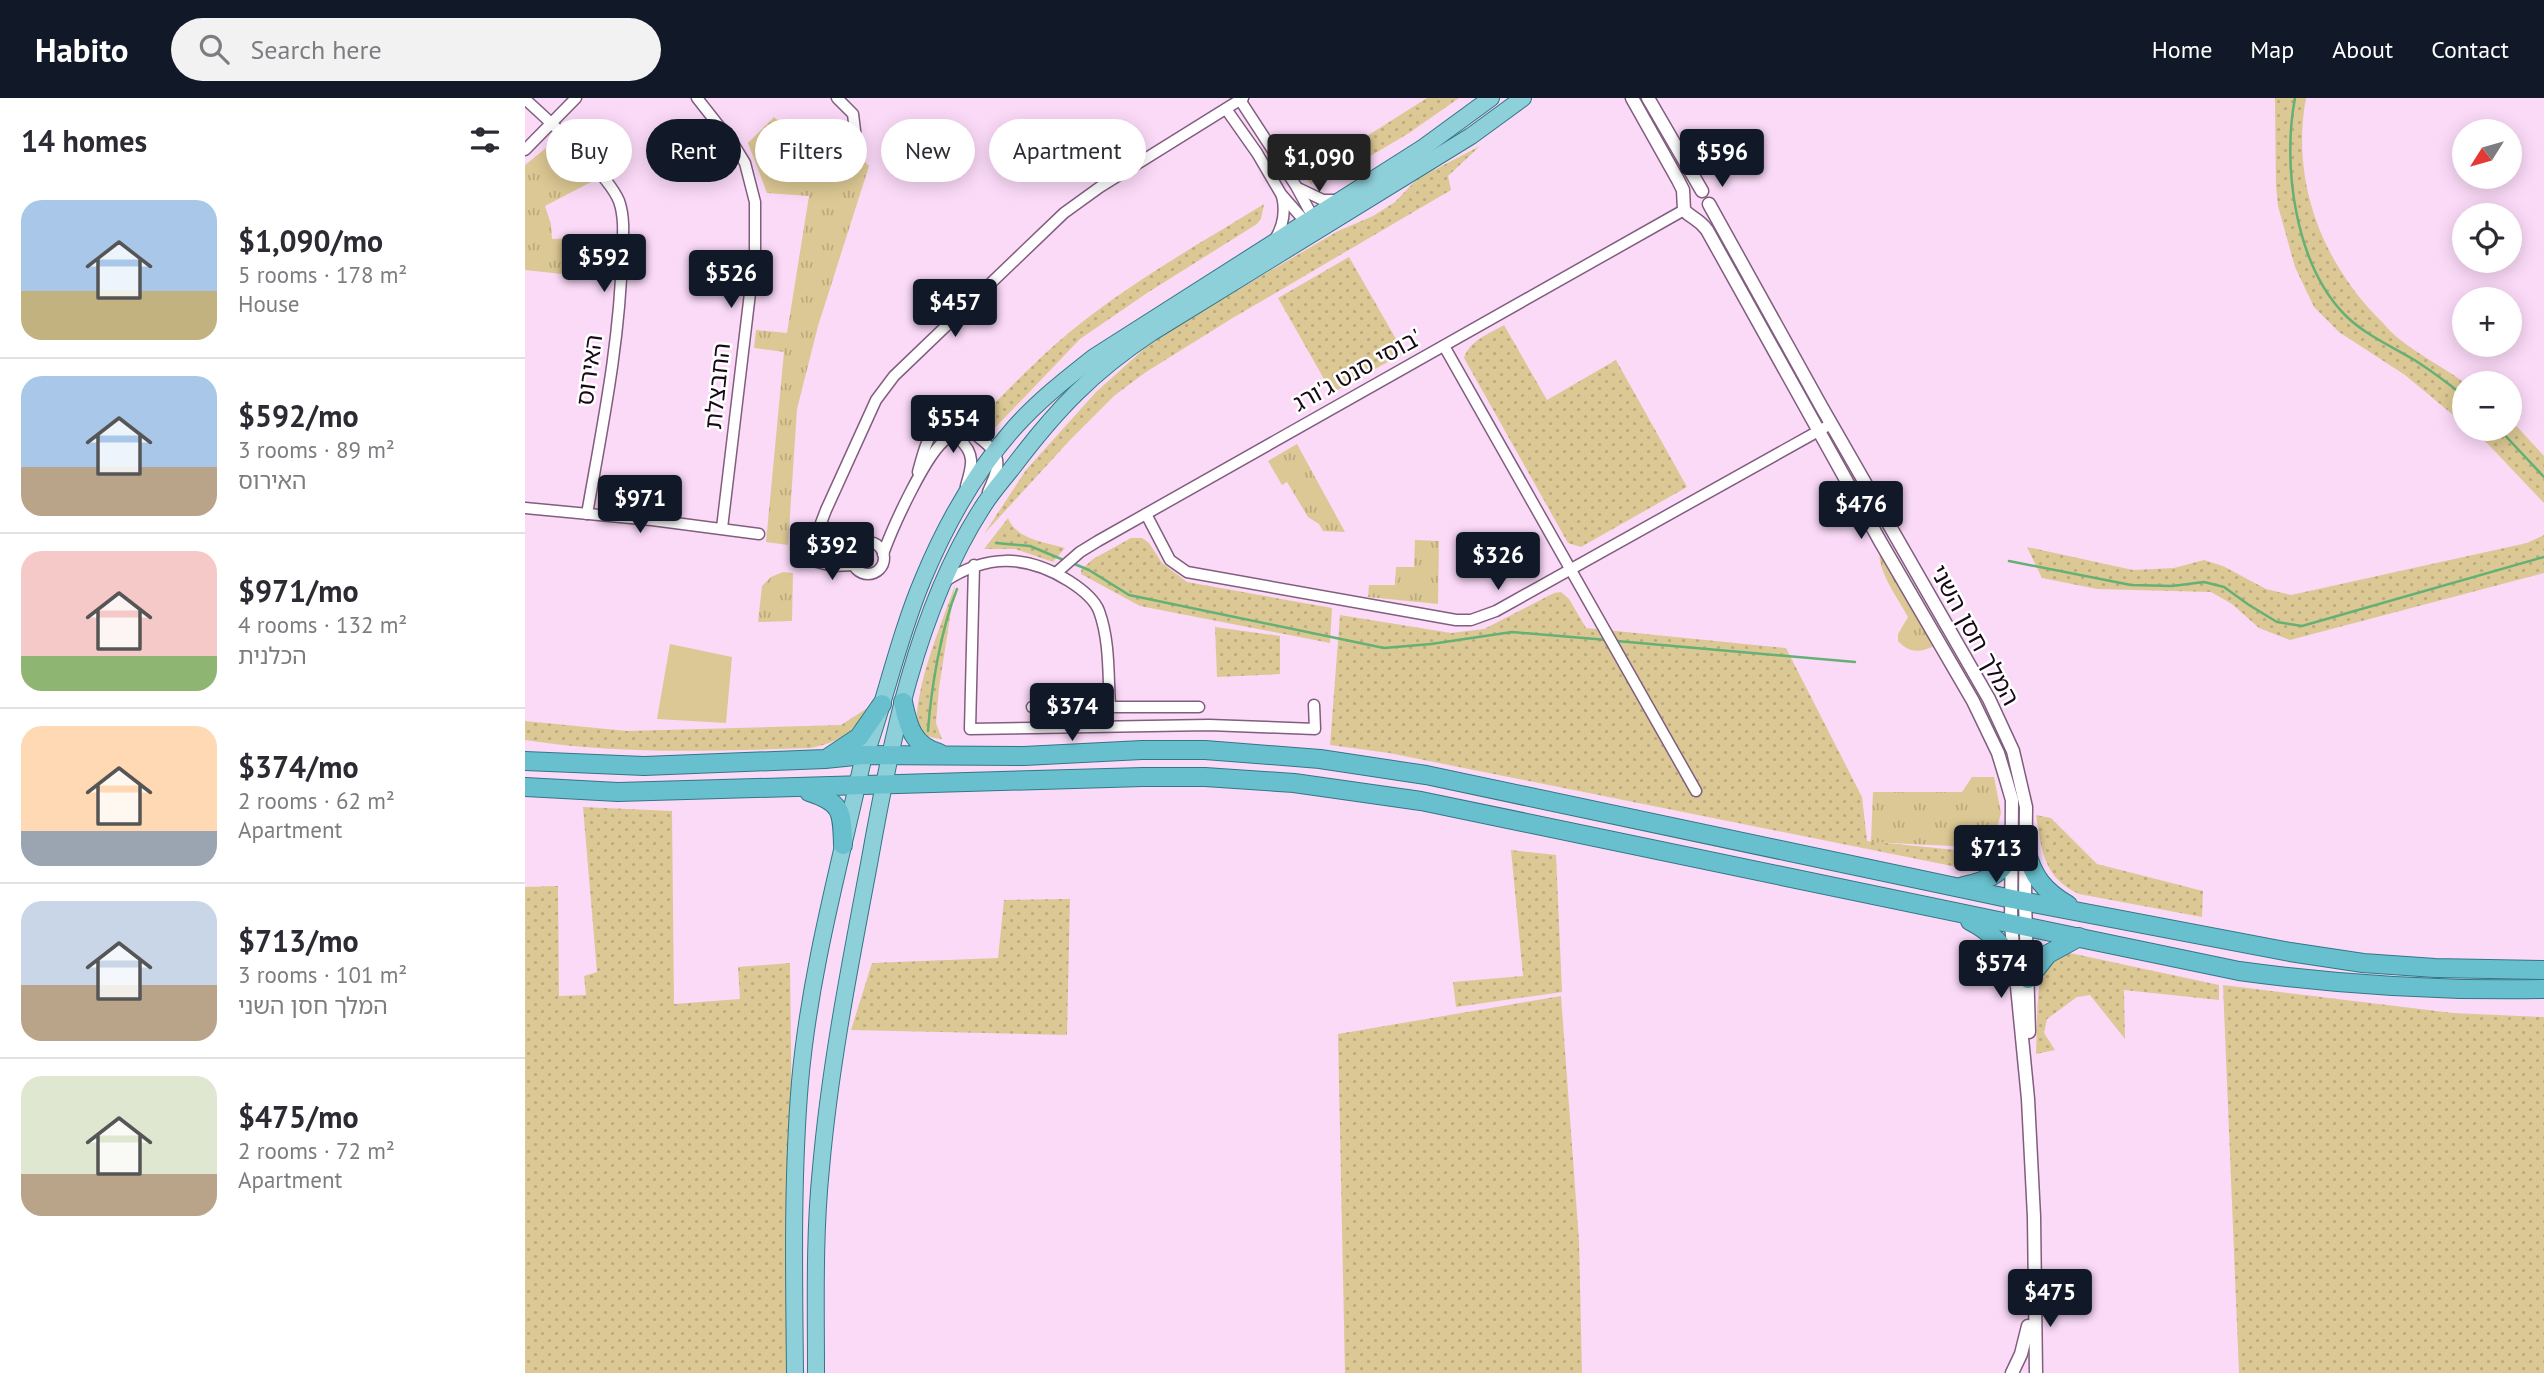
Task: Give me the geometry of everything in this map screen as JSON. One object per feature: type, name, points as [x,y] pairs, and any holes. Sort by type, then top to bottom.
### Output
[{"type":"highway","points":[[903,702],[907,722],[915,740],[930,751],[949,756]]},
{"type":"highway","points":[[825,759],[859,737],[882,704]]},
{"type":"highway","points":[[525,761],[644,766],[864,755],[949,756],[1205,750],[1320,759],[1426,775],[1954,887],[2290,952],[2435,968],[2544,970]]},
{"type":"highway","points":[[530,789],[618,792],[1191,777],[1317,785],[1421,801],[2204,964],[2304,980],[2441,990],[2544,989]]},
{"type":"highway","points":[[789,786],[829,799],[837,805],[843,823],[843,845]]},
{"type":"highway","points":[[1954,887],[1972,884],[1997,873],[2020,847],[2044,889],[2084,912]]},
{"type":"highway","points":[[1951,913],[1975,923],[1995,938],[2021,974],[2048,954],[2079,937]]},
{"type":"main road","points":[[816,1373],[816,1252],[822,1155],[839,1024],[883,785],[921,642],[944,582],[982,508],[1056,412],[1112,359],[1312,224],[1346,197],[1424,147],[1491,98]]},
{"type":"main road","points":[[795,1373],[795,1210],[800,1082],[823,928],[864,755],[922,579],[960,505],[995,452],[1015,428],[1053,389],[1094,357],[1271,244],[1471,136],[1523,98]]},
{"type":"street","points":[[556,119],[576,98]]},
{"type":"street","name":"החבצלת","points":[[697,98],[734,145],[744,163],[755,202],[755,251],[722,528]]},
{"type":"street","points":[[837,98],[853,114],[854,119]]},
{"type":"street","points":[[1632,98],[1678,180],[1684,196],[1683,210],[1696,217],[1705,212],[1709,204],[1708,198],[1648,98]]},
{"type":"street","name":"האירוס","points":[[525,99],[546,119]]},
{"type":"street","points":[[854,565],[833,566],[813,561],[821,523],[876,400],[894,376],[1064,213],[1100,187],[1242,99],[1296,186],[1312,224]]},
{"type":"street","points":[[1226,109],[1257,153],[1281,194],[1312,224]]},
{"type":"street","points":[[525,149],[546,129]]},
{"type":"street","name":"האירוס","points":[[587,514],[611,378],[621,277],[623,231],[619,201],[605,182]]},
{"type":"street","points":[[1296,186],[1323,200],[1346,197]]},
{"type":"street","points":[[1684,196],[1691,190],[1702,191]]},
{"type":"street","points":[[1271,244],[1283,219],[1281,194]]},
{"type":"street","name":"המלך חסן השני","points":[[1709,204],[1996,712],[2013,751],[2026,807],[2020,847],[2018,926],[2034,1217],[2033,1287]]},
{"type":"street","name":"בוסי סנט ג'ורג'","points":[[1058,571],[1080,552],[1683,210]]},
{"type":"street","name":"המלך חסן השני","points":[[1696,217],[1707,230],[1818,431],[1973,701],[1998,754],[2012,800],[2020,847]]},
{"type":"street","points":[[1444,345],[1696,791]]},
{"type":"street","points":[[914,486],[933,430],[948,421],[963,423],[995,452],[997,467],[982,508]]},
{"type":"street","points":[[1146,514],[1170,560],[1187,572],[1456,620],[1484,616],[1832,424]]},
{"type":"street","points":[[896,523],[880,541],[862,544],[855,550],[854,565],[860,572],[876,572],[883,564],[883,554],[914,486],[943,441],[948,438],[959,439],[966,445],[972,459],[960,505]]},
{"type":"street","points":[[525,508],[759,534]]},
{"type":"street","points":[[872,543],[883,554]]},
{"type":"street","points":[[944,582],[974,565],[1002,561],[1020,561],[1058,571],[1086,594],[1098,610],[1106,642],[1110,707]]},
{"type":"street","points":[[974,565],[970,729],[1209,724],[1315,729],[1314,705]]},
{"type":"street","points":[[1032,707],[1199,707]]},
{"type":"street","points":[[2014,1373],[2025,1342],[2033,1287]]},
{"type":"street","points":[[2014,1373],[2023,1370],[2034,1373],[2033,1287]]},
{"type":"green space","points":[[1427,98],[1459,98],[1409,133],[1342,173],[1311,184],[1304,176]]},
{"type":"green space","points":[[2275,98],[2306,98],[2302,128],[2303,158],[2314,215],[2325,242],[2356,292],[2395,336],[2452,375],[2452,414],[2405,375],[2339,332],[2314,307],[2295,267],[2278,206]]},
{"type":"green space","points":[[755,136],[755,161],[748,143]]},
{"type":"green space","points":[[1480,146],[1448,176],[1451,190],[1231,319],[1146,372],[1115,395],[984,534],[1026,470],[1096,392],[1144,349],[1185,321],[1338,231],[1373,216],[1395,202],[1417,179]]},
{"type":"green space","points":[[546,148],[546,182],[591,182],[545,206],[551,224],[552,239],[612,236],[609,279],[525,270],[525,165]]},
{"type":"green space","points":[[763,182],[864,182],[818,326],[797,409],[788,545],[766,542],[784,352],[754,348],[756,330],[787,333],[809,196],[767,193]]},
{"type":"green space","points":[[1264,204],[1261,219],[1257,224],[1080,339],[993,430],[986,433],[974,424],[1046,353],[1094,313],[1166,264]]},
{"type":"green space","points":[[1349,257],[1404,353],[1332,393],[1278,298]]},
{"type":"green space","points":[[1504,325],[1547,400],[1616,360],[1687,487],[1581,547],[1568,543],[1464,358],[1475,342]]},
{"type":"green space","points":[[2522,432],[2544,456],[2544,503],[2484,441],[2522,441]]},
{"type":"green space","points":[[1297,444],[1345,532],[1323,531],[1319,524],[1308,517],[1287,482],[1282,485],[1268,461]]},
{"type":"green space","points":[[1008,518],[1024,536],[1065,548],[1053,562],[1015,549],[984,549]]},
{"type":"green space","points":[[2544,535],[2544,573],[2290,640],[2259,628],[2232,604],[2211,592],[2097,589],[2042,578],[2027,547],[2133,570],[2174,568],[2204,560],[2223,566],[2266,589],[2291,595],[2527,543]]},
{"type":"green space","points":[[1131,538],[1142,538],[1149,543],[1162,563],[1187,582],[1332,608],[1330,643],[1140,606],[1081,574],[1081,570],[1093,559]]},
{"type":"green space","points":[[1415,540],[1439,541],[1438,604],[1368,597],[1369,585],[1395,585],[1396,567],[1414,567]]},
{"type":"green space","points":[[1880,551],[1934,646],[1915,651],[1898,641],[1898,634],[1908,617],[1881,567]]},
{"type":"green space","points":[[783,572],[793,573],[792,621],[758,622],[762,586],[771,577]]},
{"type":"green space","points":[[955,585],[936,723],[942,739],[927,736],[916,726],[925,672]]},
{"type":"green space","points":[[1561,592],[1569,599],[1586,628],[1786,648],[1862,797],[1867,841],[1995,854],[1983,865],[1957,867],[1389,753],[1330,745],[1340,615],[1451,633],[1484,629],[1554,593]]},
{"type":"green space","points":[[1215,627],[1280,636],[1280,674],[1217,677]]},
{"type":"green space","points":[[670,644],[732,657],[726,723],[657,719]]},
{"type":"green space","points":[[869,707],[845,735],[810,748],[632,750],[525,740],[525,721],[627,731],[841,725]]},
{"type":"green space","points":[[1972,777],[1994,777],[2001,813],[1992,848],[1871,842],[1873,792],[1962,792]]},
{"type":"green space","points":[[583,807],[672,811],[674,1004],[740,999],[738,967],[790,963],[792,1136],[786,1373],[525,1373],[525,887],[558,886],[559,996],[586,995],[584,976],[597,972]]},
{"type":"green space","points":[[2036,815],[2051,818],[2097,864],[2203,891],[2202,917],[2079,894],[2067,887],[2058,880],[2046,862]]},
{"type":"green space","points":[[1511,850],[1556,855],[1562,992],[1456,1007],[1453,982],[1523,976]]},
{"type":"green space","points":[[1070,899],[1067,1035],[851,1030],[872,963],[998,958],[1004,900]]},
{"type":"green space","points":[[2070,953],[2219,985],[2219,1000],[2124,990],[2125,1039],[2090,995],[2077,997],[2047,1019],[2044,1033],[2055,1050],[2036,1054],[2038,994],[2042,972],[2050,960]]},
{"type":"green space","points":[[2223,985],[2453,1013],[2544,1017],[2544,1373],[2239,1373]]},
{"type":"green space","points":[[1561,996],[1579,1241],[1582,1373],[1345,1373],[1338,1034]]},
{"type":"waterway","points":[[2295,98],[2291,124],[2292,183],[2296,212],[2314,269],[2328,294],[2361,329],[2416,361],[2452,387]]},
{"type":"waterway","points":[[2510,441],[2544,477]]},
{"type":"waterway","points":[[996,543],[1030,546],[1066,561]]},
{"type":"waterway","points":[[2009,561],[2131,585],[2172,586],[2204,582],[2224,587],[2277,622],[2302,626],[2544,557]]},
{"type":"waterway","points":[[1072,563],[1089,570],[1129,595],[1384,648],[1512,632],[1607,640]]},
{"type":"waterway","points":[[928,731],[938,659],[957,589]]},
{"type":"waterway","points":[[1617,641],[1855,662]]}]
